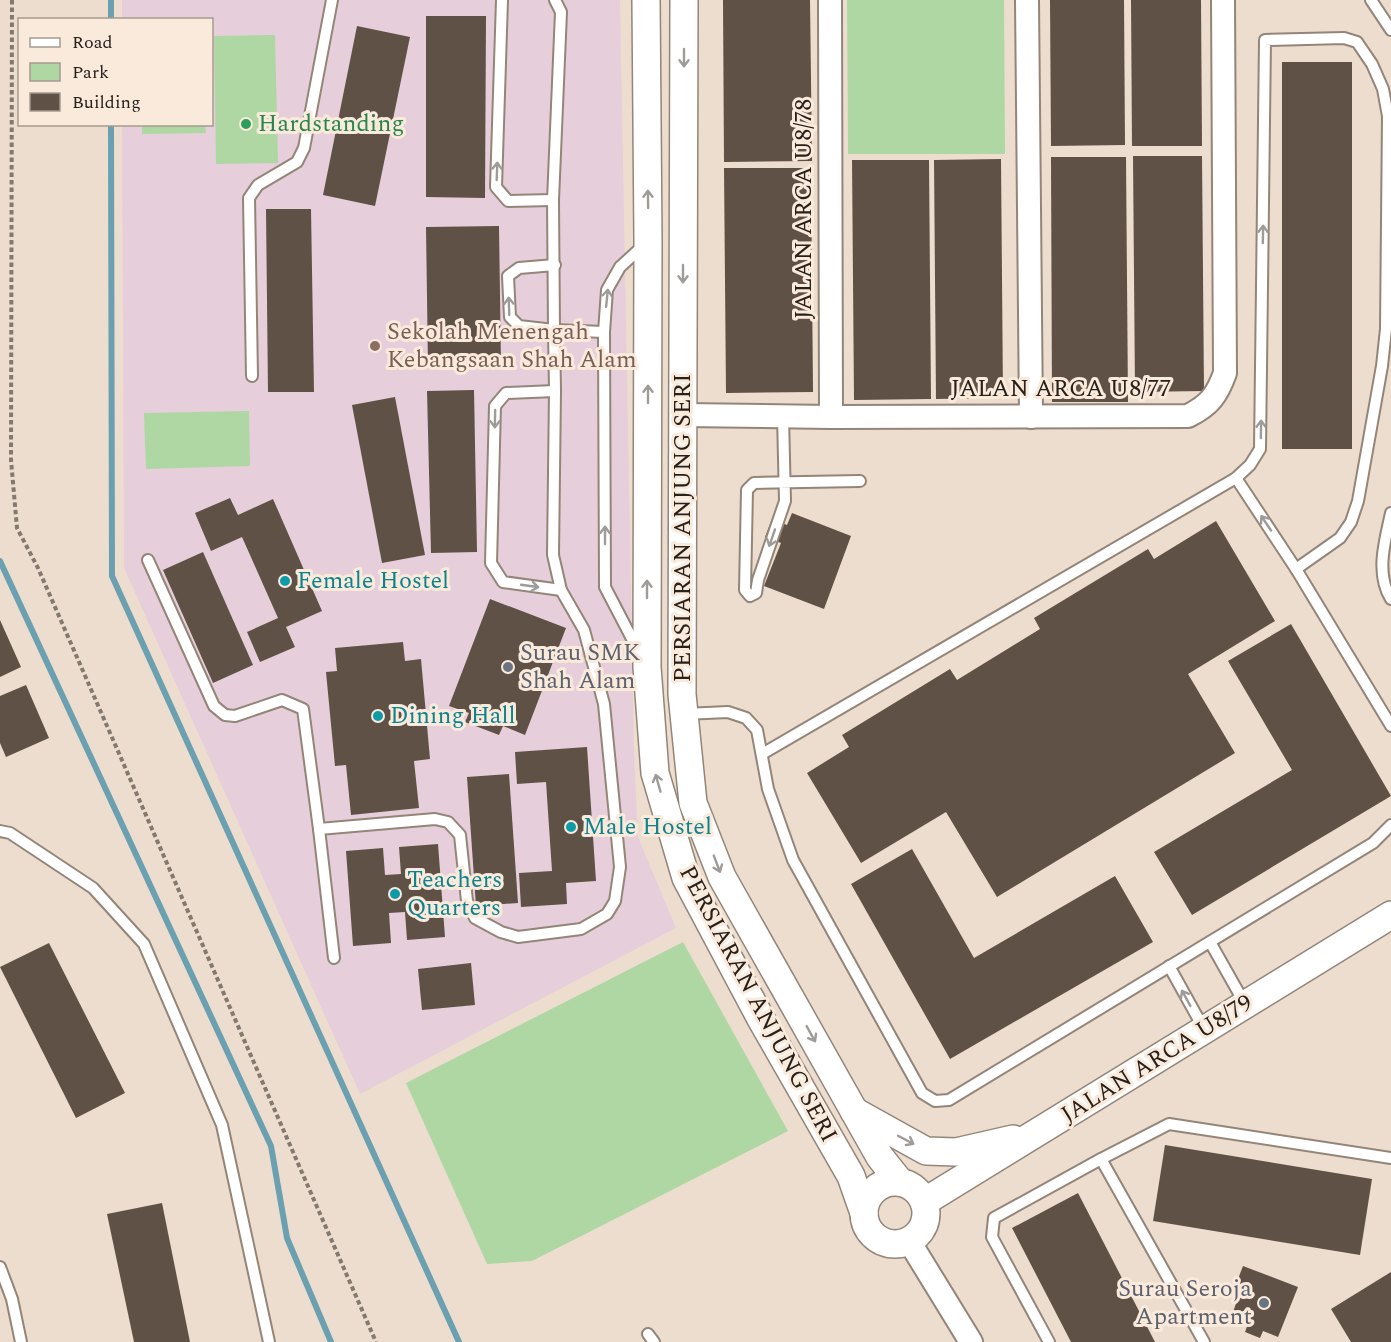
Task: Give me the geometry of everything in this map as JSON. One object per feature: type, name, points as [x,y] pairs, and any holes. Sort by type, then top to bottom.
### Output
[{"type":"street","name":"PERSIARAN ANJUNG SERI","points":[[646,0],[647,667],[655,773],[686,878],[760,1017],[851,1176],[864,1213]]},
{"type":"street","name":"PERSIARAN ANJUNG SERI","points":[[684,0],[682,694],[693,803],[722,877],[880,1157],[900,1182]]},
{"type":"street","name":"JALAN ARCA U8/78","points":[[830,0],[831,417]]},
{"type":"street","points":[[1027,0],[1031,417]]},
{"type":"street","name":"JALAN ARCA U8/77","points":[[683,415],[1188,416],[1203,408],[1219,390],[1225,373],[1223,0]]},
{"type":"street","name":"JALAN ARCA U8/79","points":[[924,1202],[1391,915]]},
{"type":"street","points":[[854,1112],[926,1151],[956,1152],[1034,1134]]},
{"type":"street","points":[[900,1182],[910,1186],[924,1202],[923,1224],[918,1234],[897,1244],[884,1242],[873,1236],[866,1226],[864,1213],[867,1200],[874,1189],[887,1183],[900,1182]]},
{"type":"street","points":[[909,1240],[970,1342]]},
{"type":"lane","points":[[252,376],[249,198],[258,185],[297,162],[304,148],[332,0]]},
{"type":"lane","points":[[502,0],[496,187],[508,201],[553,200]]},
{"type":"lane","points":[[319,829],[435,819],[448,822],[459,835],[467,901],[475,918],[501,932],[518,937],[581,929],[607,914],[615,901],[620,867],[604,704],[584,630],[561,590],[554,555],[555,265],[553,200],[561,12],[555,0]]},
{"type":"lane","points":[[1371,0],[1391,30]]},
{"type":"lane","points":[[762,754],[1236,478],[1250,465],[1260,449],[1265,40],[1344,38],[1357,42],[1372,64],[1383,89],[1388,116],[1386,329],[1382,366],[1358,501],[1351,522],[1340,538],[1296,569]]},
{"type":"lane","points":[[647,667],[605,587],[604,332],[607,290],[620,267],[648,241]]},
{"type":"lane","points":[[555,265],[519,268],[508,276],[510,317],[519,326],[604,332]]},
{"type":"lane","points":[[555,391],[506,393],[495,406],[491,564],[503,582],[561,590]]},
{"type":"lane","points":[[783,416],[784,482],[785,501],[758,580],[756,593],[750,596],[745,590],[747,490],[753,483],[784,482],[860,481]]},
{"type":"lane","points":[[1236,478],[1296,569],[1391,726]]},
{"type":"lane","points":[[1391,513],[1382,560],[1383,582],[1391,599]]},
{"type":"lane","points":[[148,560],[214,706],[225,715],[235,716],[282,700],[303,710],[334,958]]},
{"type":"lane","points":[[684,714],[728,712],[746,718],[757,730],[768,789],[793,860],[922,1093],[935,1101],[949,1100],[1373,843],[1391,825]]},
{"type":"lane","points":[[0,831],[10,833],[93,888],[144,944],[222,1125],[269,1342]]},
{"type":"lane","points":[[1210,942],[1245,1005]]},
{"type":"lane","points":[[1168,966],[1204,1030]]},
{"type":"lane","points":[[1049,1342],[992,1237],[994,1218],[1101,1159],[1169,1124],[1391,1158]]},
{"type":"lane","points":[[1101,1159],[1204,1342]]},
{"type":"lane","points":[[0,1267],[12,1299],[21,1342]]},
{"type":"path","points":[[12,0],[11,460],[18,528],[38,568],[376,1342]]},
{"type":"shaded area","name":"Sekolah Menengah Kebangsaan Shah Alam","points":[[122,0],[620,0],[634,752],[638,837],[676,928],[360,1094],[124,568],[122,126],[213,126],[213,18],[122,18]]},
{"type":"green space","points":[[847,0],[1004,0],[1005,154],[848,154]]},
{"type":"green space","name":"Hardstanding","points":[[275,35],[278,163],[216,164],[214,36]]},
{"type":"green space","name":"Hardstanding","points":[[142,126],[205,126],[206,133],[142,134]]},
{"type":"green space","points":[[249,411],[250,466],[146,469],[144,413]]},
{"type":"green space","points":[[683,942],[788,1131],[532,1261],[487,1264],[406,1083]]},
{"type":"building","points":[[723,0],[810,0],[812,161],[724,162]]},
{"type":"building","points":[[1050,0],[1124,0],[1125,145],[1051,146]]},
{"type":"building","points":[[1131,0],[1201,0],[1202,146],[1132,146]]},
{"type":"building","points":[[426,16],[486,16],[485,198],[426,197]]},
{"type":"building","points":[[357,26],[410,37],[375,206],[323,195]]},
{"type":"building","points":[[1282,62],[1352,62],[1352,449],[1282,449]]},
{"type":"building","points":[[1133,156],[1202,156],[1204,391],[1135,392]]},
{"type":"building","points":[[1051,157],[1126,157],[1128,402],[1052,402]]},
{"type":"building","points":[[1001,159],[1003,398],[936,399],[934,160]]},
{"type":"building","points":[[852,160],[929,160],[931,399],[854,400]]},
{"type":"building","points":[[724,168],[811,168],[813,392],[726,393]]},
{"type":"building","points":[[266,209],[311,209],[314,392],[268,392]]},
{"type":"building","points":[[499,226],[501,366],[428,367],[426,227]]},
{"type":"building","points":[[474,390],[477,552],[431,553],[427,391]]},
{"type":"building","points":[[395,397],[425,555],[382,563],[352,405]]},
{"type":"building","name":"Female Hostel","points":[[230,498],[238,515],[273,499],[322,611],[286,627],[295,647],[260,662],[247,632],[278,618],[242,537],[211,551],[195,513]]},
{"type":"building","points":[[792,513],[851,536],[824,609],[764,586],[781,543],[765,537],[772,519],[787,525]]},
{"type":"building","points":[[1216,521],[1275,621],[1188,674],[1235,753],[997,897],[946,812],[861,863],[807,773],[849,747],[842,735],[950,669],[957,680],[1040,629],[1034,618],[1148,549],[1154,559]]},
{"type":"building","name":"Female Hostel","points":[[203,552],[253,665],[213,683],[163,570]]},
{"type":"building","name":"Surau SMK Shah Alam","points":[[490,599],[566,628],[525,735],[503,726],[499,735],[465,722],[469,713],[449,706]]},
{"type":"building","points":[[0,620],[21,667],[0,677]]},
{"type":"building","points":[[1291,624],[1391,796],[1192,915],[1154,852],[1292,770],[1228,661]]},
{"type":"building","name":"Dining Hall","points":[[403,642],[405,661],[421,659],[430,759],[414,761],[419,808],[351,815],[346,765],[335,766],[326,672],[337,671],[335,648]]},
{"type":"building","points":[[26,685],[49,738],[6,757],[0,743],[0,696]]},
{"type":"building","name":"Male Hostel","points":[[587,747],[596,881],[566,883],[567,904],[521,907],[519,873],[552,871],[546,782],[517,784],[515,752]]},
{"type":"building","name":"Male Hostel","points":[[509,774],[518,903],[476,906],[467,777]]},
{"type":"building","name":"Teachers Quarters","points":[[438,844],[445,937],[407,940],[405,912],[389,913],[391,943],[353,946],[346,851],[383,848],[385,875],[401,874],[399,847]]},
{"type":"building","points":[[912,849],[974,958],[1115,876],[1153,942],[950,1059],[851,884]]},
{"type":"building","points":[[49,943],[125,1093],[76,1118],[0,967]]},
{"type":"building","points":[[471,963],[475,1005],[422,1010],[418,969]]},
{"type":"building","points":[[1165,1145],[1372,1179],[1360,1255],[1153,1221]]},
{"type":"building","points":[[1078,1193],[1155,1342],[1071,1342],[1012,1228]]},
{"type":"building","points":[[162,1203],[190,1342],[134,1342],[107,1214]]},
{"type":"building","name":"Surau Seroja Apartment","points":[[1243,1266],[1298,1287],[1278,1337],[1263,1331],[1260,1338],[1245,1332],[1248,1324],[1236,1320],[1239,1314],[1233,1312],[1239,1295],[1233,1292]]},
{"type":"building","points":[[1391,1272],[1391,1342],[1351,1342],[1331,1309]]},
{"type":"waterway","points":[[111,0],[111,18]]},
{"type":"waterway","points":[[111,126],[112,576],[459,1342]]},
{"type":"waterway","points":[[0,561],[271,1146],[287,1238],[331,1342]]},
{"type":"place","name":"Hardstanding","points":[[246,124]]},
{"type":"place","name":"Sekolah Menengah Kebangsaan Shah Alam","points":[[375,346]]},
{"type":"place","name":"Female Hostel","points":[[285,581]]},
{"type":"place","name":"Surau SMK Shah Alam","points":[[508,667]]},
{"type":"place","name":"Dining Hall","points":[[378,716]]},
{"type":"place","name":"Male Hostel","points":[[571,827]]},
{"type":"place","name":"Teachers Quarters","points":[[395,894]]},
{"type":"place","name":"Surau Seroja Apartment","points":[[1264,1303]]}]
